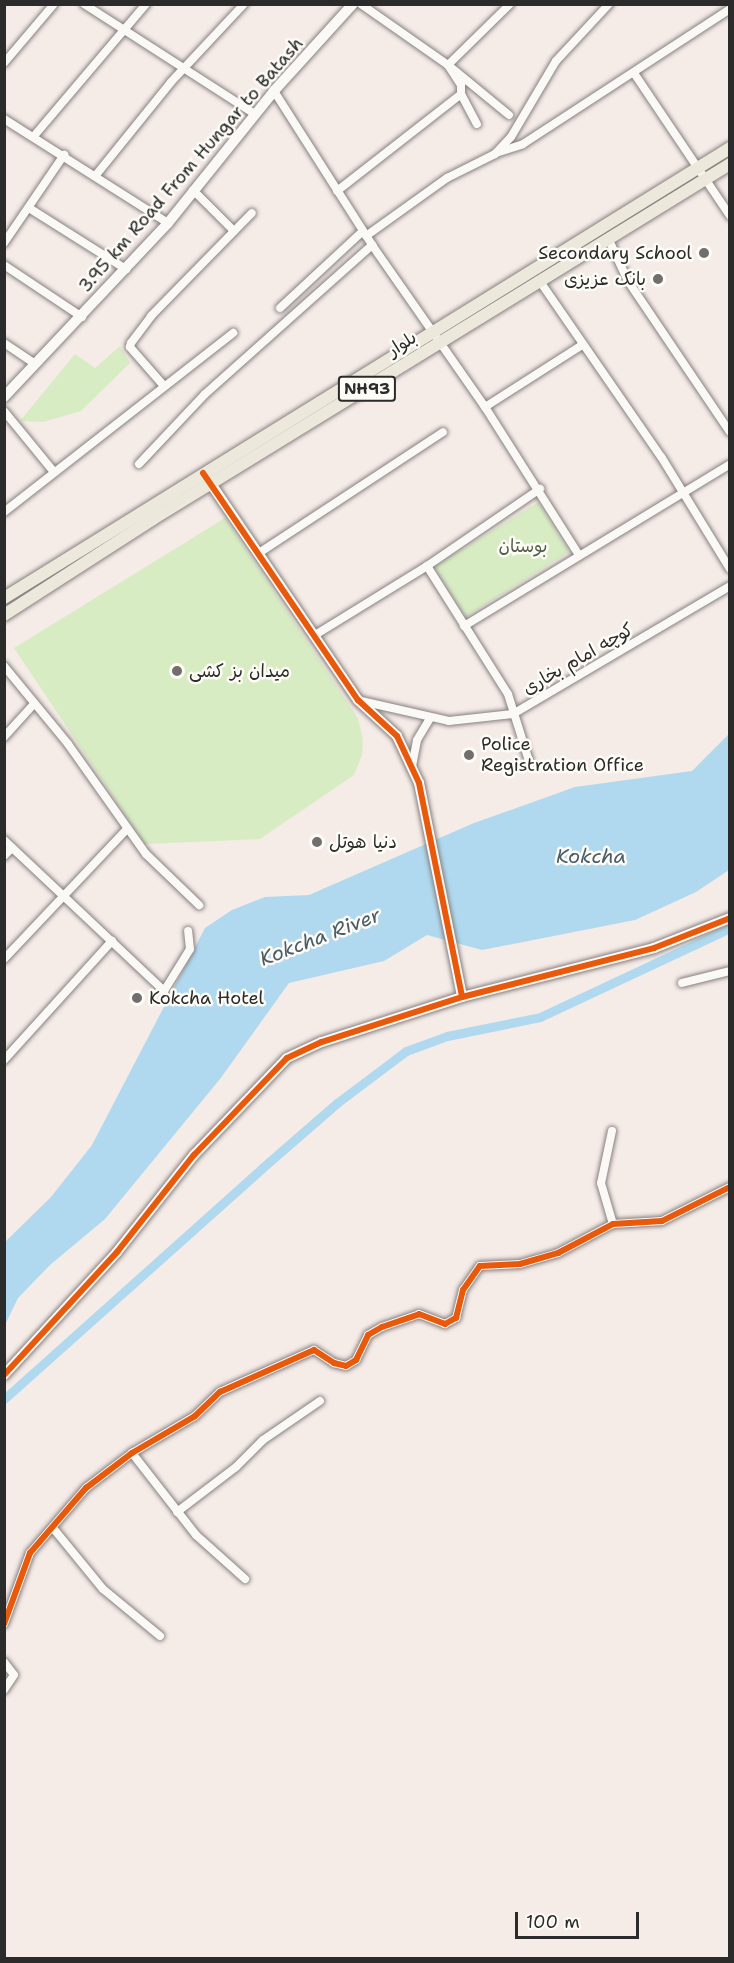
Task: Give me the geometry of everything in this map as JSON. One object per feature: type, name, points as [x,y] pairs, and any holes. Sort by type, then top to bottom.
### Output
[{"type":"main road","name":"بلوار","points":[[4,615],[211,485],[729,148]]},
{"type":"main road","name":"بلوار","points":[[504,296],[539,280],[729,164]]},
{"type":"main road","name":"بلوار","points":[[4,598],[203,473],[435,339]]},
{"type":"street","points":[[4,63],[54,4]]},
{"type":"street","points":[[84,4],[255,114]]},
{"type":"street","points":[[34,136],[146,4]]},
{"type":"street","points":[[96,175],[184,68],[244,4]]},
{"type":"street","name":"3.95 km Road From Hungar to Batash","points":[[4,397],[82,317],[168,223],[274,91],[353,4]]},
{"type":"street","points":[[361,4],[448,65],[509,115]]},
{"type":"street","points":[[448,65],[510,4]]},
{"type":"street","points":[[495,154],[511,137],[556,62],[609,4]]},
{"type":"street","points":[[280,308],[365,233],[447,178],[495,154],[523,144],[729,9]]},
{"type":"street","points":[[448,65],[460,85],[461,94],[477,124]]},
{"type":"street","points":[[634,73],[729,216]]},
{"type":"street","points":[[274,91],[372,245],[540,489],[579,555]]},
{"type":"street","points":[[337,191],[461,94]]},
{"type":"street","points":[[4,119],[64,154],[168,223]]},
{"type":"street","points":[[4,243],[64,154]]},
{"type":"street","points":[[193,190],[234,231]]},
{"type":"street","points":[[29,208],[126,269]]},
{"type":"street","points":[[164,386],[130,347],[130,343],[152,315],[252,213]]},
{"type":"street","points":[[608,238],[628,281],[729,432]]},
{"type":"street","points":[[139,464],[205,394],[372,245]]},
{"type":"street","points":[[4,265],[82,317]]},
{"type":"street","points":[[539,280],[685,494],[729,569]]},
{"type":"street","points":[[4,512],[233,333]]},
{"type":"street","points":[[4,343],[35,364]]},
{"type":"street","points":[[485,407],[582,345]]},
{"type":"street","points":[[4,411],[54,472]]},
{"type":"street","points":[[259,553],[443,432]]},
{"type":"street","points":[[464,626],[579,555],[685,494],[729,464]]},
{"type":"street","points":[[203,473],[358,700],[397,736],[412,767],[429,825],[462,997]]},
{"type":"street","points":[[315,635],[427,566],[540,489]]},
{"type":"street","points":[[427,566],[508,694],[530,764]]},
{"type":"street","name":"کوچه امام بخاری","points":[[358,700],[430,718],[461,720],[513,714],[729,586]]},
{"type":"street","points":[[4,666],[33,705],[68,744],[146,854],[199,905]]},
{"type":"street","points":[[4,737],[33,705]]},
{"type":"street","points":[[412,767],[417,740],[430,718]]},
{"type":"street","points":[[4,959],[127,829]]},
{"type":"street","points":[[4,840],[164,991],[190,948],[188,931]]},
{"type":"street","points":[[4,856],[12,848]]},
{"type":"street","points":[[4,1375],[117,1252],[194,1155],[287,1058],[322,1042],[462,997],[654,948],[729,918]]},
{"type":"street","points":[[4,1060],[112,941]]},
{"type":"street","points":[[682,983],[729,971]]},
{"type":"street","points":[[612,1131],[601,1183],[613,1224]]},
{"type":"street","points":[[4,1624],[30,1553],[86,1488],[132,1453],[195,1416],[220,1392],[264,1370],[314,1350],[334,1363],[346,1366],[356,1360],[368,1335],[419,1314],[445,1324],[456,1318],[463,1290],[480,1266],[520,1264],[558,1253],[613,1224],[662,1221],[729,1187]]},
{"type":"street","points":[[177,1512],[236,1467],[263,1440],[320,1401]]},
{"type":"street","points":[[132,1453],[177,1512],[245,1579]]},
{"type":"street","points":[[53,1528],[103,1589],[160,1636]]},
{"type":"street","points":[[4,1662],[14,1675],[4,1690]]},
{"type":"green space","points":[[120,346],[130,363],[81,411],[43,422],[20,421],[75,354],[95,368]]},
{"type":"green space","name":"بوستان","points":[[538,502],[569,552],[466,617],[435,567]]},
{"type":"green space","name":"میدان بز کشی","points":[[225,518],[358,718],[363,740],[362,755],[354,775],[260,839],[145,844],[14,648]]},
{"type":"water","name":"Kokcha","points":[[729,734],[729,870],[696,892],[635,920],[482,950],[427,935],[384,961],[289,983],[220,1079],[105,1219],[50,1265],[18,1298],[5,1325],[5,1242],[51,1197],[92,1145],[205,928],[232,910],[265,897],[309,895],[474,823],[575,787],[692,771]]},
{"type":"waterway","points":[[4,1399],[337,1103],[406,1051],[447,1036],[540,1017],[730,928]]},
{"type":"cycle path","points":[[203,473],[358,700],[397,736],[419,783],[462,997]]},
{"type":"cycle path","points":[[4,1375],[117,1252],[194,1155],[287,1058],[322,1042],[462,997],[654,948],[730,918]]},
{"type":"cycle path","points":[[4,1624],[30,1553],[86,1488],[132,1453],[195,1416],[220,1392],[314,1350],[334,1363],[346,1366],[356,1360],[368,1335],[382,1327],[419,1314],[445,1324],[456,1318],[463,1290],[480,1266],[520,1264],[558,1253],[613,1224],[662,1221],[730,1187]]},
{"type":"place","name":"Secondary School","points":[[704,253]]},
{"type":"place","name":"بانک عزیزی","points":[[658,279]]},
{"type":"place","name":"میدان بز کشی","points":[[177,671]]},
{"type":"place","name":"Police Registration Office","points":[[469,755]]},
{"type":"place","name":"دنیا هوتل","points":[[317,842]]},
{"type":"place","name":"Kokcha Hotel","points":[[137,998]]},
{"type":"water label","name":"Kokcha River","points":[[320,937]]}]
